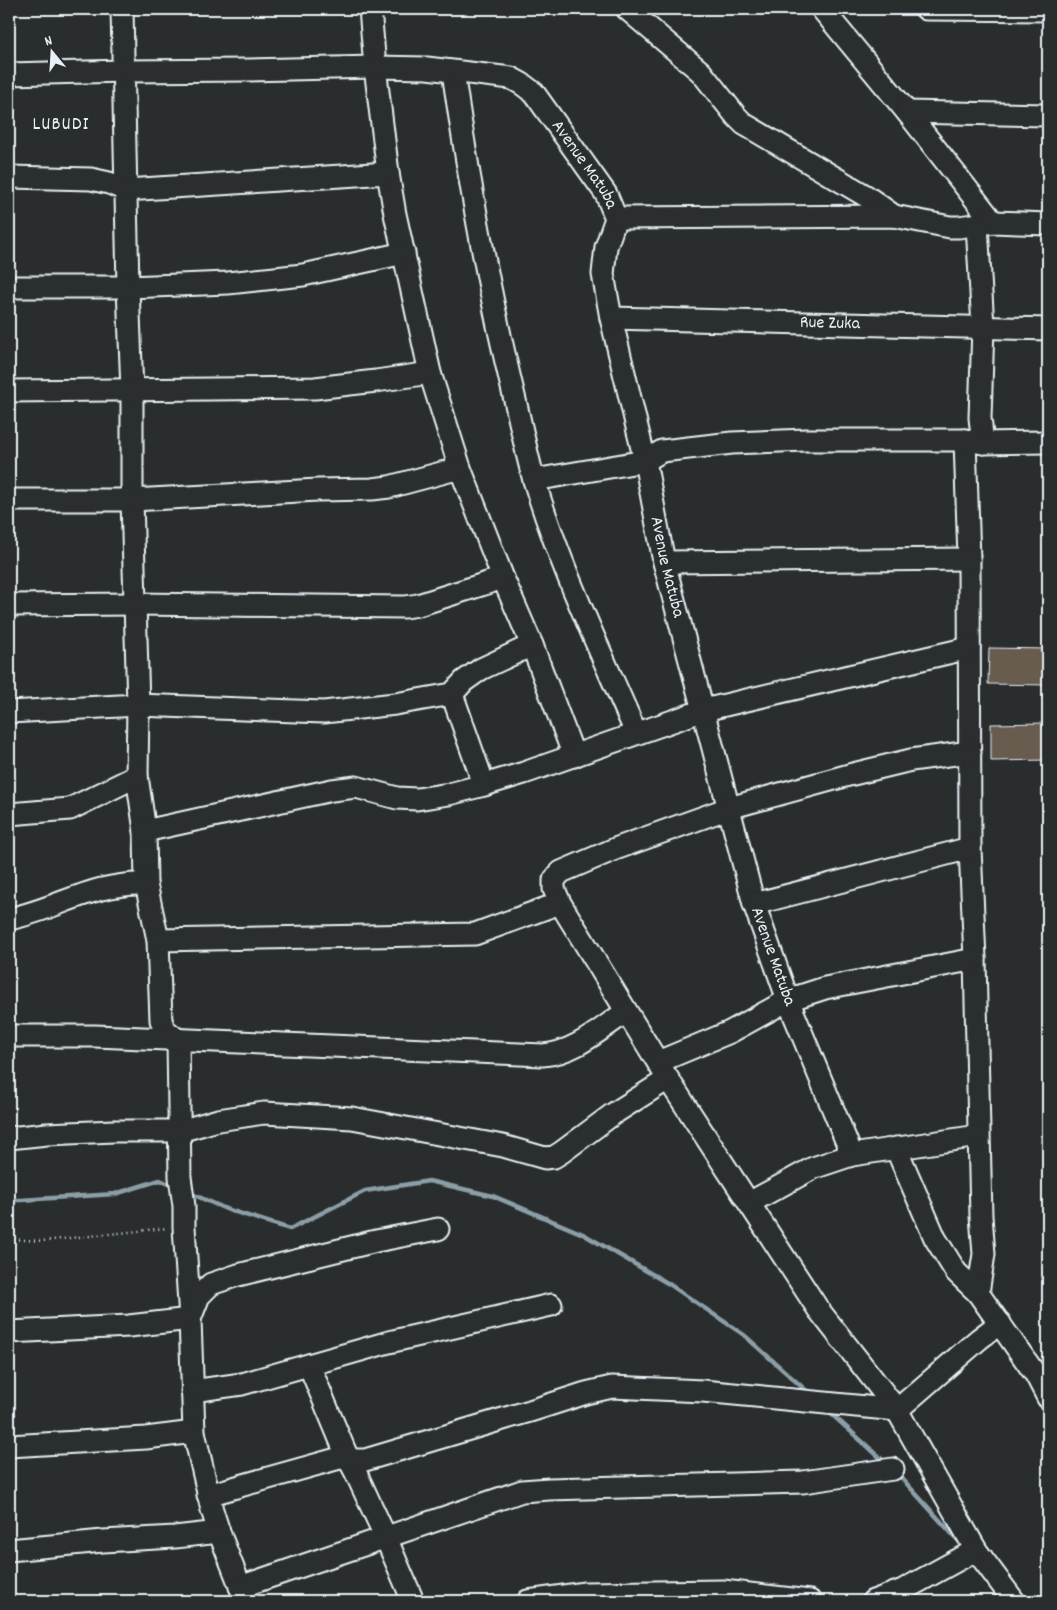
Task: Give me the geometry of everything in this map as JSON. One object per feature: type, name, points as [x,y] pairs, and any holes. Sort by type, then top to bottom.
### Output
[{"type":"street","points":[[122,9],[132,391],[132,500],[138,705],[137,776],[145,831],[146,884],[158,940],[161,1020],[164,1029],[178,1040]]},
{"type":"street","points":[[370,9],[388,173],[395,214],[430,373],[460,468],[503,578],[532,645],[574,756]]},
{"type":"street","points":[[627,9],[701,72],[744,124],[866,196],[894,216]]},
{"type":"street","points":[[822,9],[907,112],[985,224],[980,418],[974,441],[969,559],[970,848],[975,960],[978,1136],[984,1254],[978,1293]]},
{"type":"street","points":[[926,9],[1048,10]]},
{"type":"street","name":"Avenue Matuba","points":[[9,74],[124,70],[428,68],[511,78],[534,93],[606,194],[616,218],[606,247],[604,274],[611,318],[644,461],[664,562],[754,904],[788,1000],[852,1155]]},
{"type":"street","points":[[453,72],[470,183],[500,340],[534,480],[558,550],[636,733]]},
{"type":"street","points":[[907,112],[1048,115]]},
{"type":"street","points":[[9,177],[91,179],[109,183],[126,190],[388,173]]},
{"type":"street","points":[[616,218],[894,216],[950,227],[985,224],[1048,224]]},
{"type":"street","points":[[9,287],[128,287],[228,283],[303,275],[404,253]]},
{"type":"street","name":"Rue Zuka","points":[[611,318],[1048,329]]},
{"type":"street","points":[[9,391],[315,388],[430,373]]},
{"type":"street","points":[[534,480],[644,461],[662,451],[732,444],[806,440],[1048,442]]},
{"type":"street","points":[[9,500],[132,500],[318,490],[372,490],[460,468]]},
{"type":"street","points":[[664,562],[969,559]]},
{"type":"street","points":[[9,605],[136,604],[405,607],[418,605],[503,578]]},
{"type":"street","points":[[9,712],[138,705],[324,712],[395,704],[452,694],[464,681],[481,669],[532,645]]},
{"type":"street","points":[[145,831],[332,790],[356,787],[397,798],[417,799],[449,794],[484,785],[574,756],[704,710],[969,648]]},
{"type":"street","points":[[452,694],[484,785]]},
{"type":"street","points":[[970,752],[902,762],[729,808],[632,843],[561,872],[554,880],[554,889],[560,903],[663,1071],[818,1309],[897,1410],[976,1550],[1014,1601]]},
{"type":"street","points":[[9,814],[70,809],[137,776]]},
{"type":"street","points":[[754,904],[970,848]]},
{"type":"street","points":[[9,919],[110,886],[131,883],[146,884]]},
{"type":"street","points":[[158,940],[475,934],[560,903]]},
{"type":"street","points":[[9,1138],[114,1131],[180,1131],[218,1120],[264,1113],[352,1118],[503,1146],[545,1158],[562,1152],[613,1114],[663,1071],[788,1000],[825,988],[975,960]]},
{"type":"street","points":[[9,1036],[95,1036],[556,1054],[571,1048],[626,1012]]},
{"type":"street","points":[[178,1040],[180,1178],[190,1319],[194,1432],[208,1495],[219,1532],[243,1594],[386,1538],[522,1491],[802,1482],[893,1469]]},
{"type":"street","points":[[749,1204],[813,1168],[852,1155],[978,1136]]},
{"type":"street","points":[[896,1148],[935,1238],[956,1272],[978,1293],[1000,1323],[1036,1375],[1048,1398]]},
{"type":"street","points":[[190,1319],[199,1296],[211,1284],[238,1275],[376,1241],[438,1229]]},
{"type":"street","points":[[192,1391],[242,1384],[389,1342],[551,1305]]},
{"type":"street","points":[[9,1332],[129,1326],[190,1319]]},
{"type":"street","points":[[208,1495],[347,1456],[354,1460],[365,1460],[586,1393],[612,1387],[703,1391],[897,1410],[979,1338],[1000,1323]]},
{"type":"street","points":[[309,1365],[347,1456],[386,1538],[413,1601]]},
{"type":"street","points":[[9,1446],[146,1438],[194,1432]]},
{"type":"street","points":[[9,1550],[103,1540],[175,1537],[219,1532]]},
{"type":"street","points":[[873,1601],[903,1590],[976,1550]]},
{"type":"street","points":[[528,1601],[585,1593],[723,1591],[810,1601]]},
{"type":"path","points":[[9,1239],[42,1241],[184,1217]]},
{"type":"building","points":[[989,648],[1048,649],[1048,685],[988,684]]},
{"type":"building","points":[[1048,723],[1048,760],[991,761],[991,724]]},
{"type":"waterway","points":[[9,1200],[115,1194],[160,1180],[176,1187]]},
{"type":"waterway","points":[[190,1193],[226,1209],[290,1229],[365,1191],[429,1181],[493,1196],[583,1234],[669,1284],[744,1335],[810,1394]]},
{"type":"waterway","points":[[828,1411],[886,1463]]},
{"type":"waterway","points":[[897,1473],[964,1547]]},
{"type":"district","name":"LUBUDI","points":[[61,125]]}]
